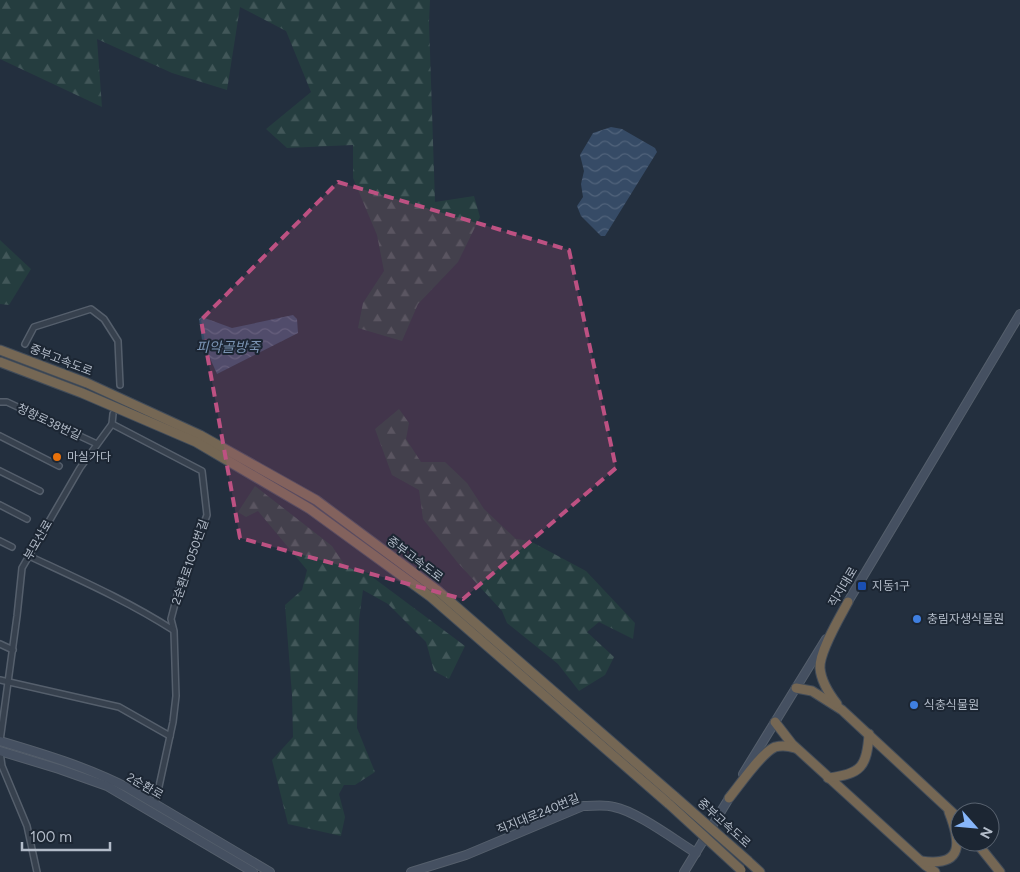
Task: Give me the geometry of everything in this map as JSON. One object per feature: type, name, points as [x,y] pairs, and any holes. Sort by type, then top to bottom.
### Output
[{"type":"highway","name":"중부고속도로","points":[[0,350],[87,383],[200,435],[316,500],[437,590],[671,800],[742,871]]},
{"type":"highway","name":"중부고속도로","points":[[0,362],[82,393],[196,442],[310,509],[431,596],[671,800],[760,872]]},
{"type":"highway","points":[[842,710],[834,700],[823,679],[820,667],[823,653],[848,602]]},
{"type":"highway","points":[[796,688],[812,691],[842,710],[950,809]]},
{"type":"highway","points":[[775,722],[796,749],[935,872]]},
{"type":"highway","points":[[828,778],[846,776],[860,769],[868,754],[869,734]]},
{"type":"highway","points":[[729,798],[762,758],[773,748],[780,746],[796,749]]},
{"type":"highway","points":[[921,861],[943,861],[956,851],[958,838],[948,807]]},
{"type":"highway","points":[[984,852],[1000,872]]},
{"type":"main road","name":"직지대로","points":[[684,872],[1020,314]]},
{"type":"main road","name":"2순환로","points":[[0,741],[88,769],[128,788],[155,808],[253,872]]},
{"type":"main road","name":"2순환로","points":[[0,752],[82,776],[107,786],[155,808],[270,872]]},
{"type":"main road","name":"직지대로240번길","points":[[411,872],[466,855],[583,806],[602,805],[616,807],[696,853]]},
{"type":"street","points":[[25,344],[34,327],[91,309],[104,320],[118,342],[120,385]]},
{"type":"street","name":"청향로38번길","points":[[0,402],[7,402],[97,444]]},
{"type":"street","points":[[112,424],[113,414]]},
{"type":"street","name":"부모산로","points":[[0,741],[22,568],[80,468],[112,424]]},
{"type":"street","name":"2순환로1050번길","points":[[112,424],[202,471],[207,515],[177,596],[171,619],[174,630],[176,696],[155,808]]},
{"type":"street","points":[[0,436],[59,466]]},
{"type":"street","points":[[0,472],[40,491]]},
{"type":"street","points":[[0,506],[27,520]]},
{"type":"street","points":[[0,541],[12,547]]},
{"type":"street","points":[[29,556],[91,585],[174,630]]},
{"type":"street","points":[[0,644],[13,650]]},
{"type":"street","points":[[0,680],[119,707],[170,736]]},
{"type":"street","name":"2순환로","points":[[0,752],[2,766],[27,826],[37,872]]},
{"type":"highlighted area","points":[[338,182],[569,250],[616,468],[463,599],[240,538],[201,320]]},
{"type":"green space","points":[[0,0],[430,0],[429,22],[435,202],[474,196],[480,217],[458,262],[418,304],[402,341],[358,328],[363,303],[384,271],[377,235],[353,178],[353,145],[287,148],[266,129],[311,92],[286,31],[240,7],[227,90],[172,73],[97,39],[102,107],[0,59]]},
{"type":"green space","points":[[0,240],[31,269],[9,305],[0,304]]},
{"type":"green space","points":[[399,409],[409,423],[406,439],[421,462],[445,462],[467,483],[484,509],[516,539],[530,541],[586,571],[635,623],[633,639],[599,622],[587,632],[614,657],[605,675],[579,691],[558,664],[507,623],[502,611],[458,563],[423,519],[419,490],[392,475],[375,429]]},
{"type":"green space","points":[[255,486],[332,546],[346,567],[367,573],[465,646],[449,679],[434,671],[426,642],[388,604],[363,590],[359,620],[357,728],[375,772],[355,785],[344,785],[339,794],[345,817],[341,836],[288,824],[272,760],[293,737],[292,695],[285,605],[302,590],[307,570],[258,511],[246,517],[238,512]]},
{"type":"water","points":[[611,127],[622,129],[655,148],[657,152],[605,236],[601,236],[581,216],[577,206],[583,197],[581,184],[584,171],[580,155],[593,133]]},
{"type":"water","name":"피악골방죽","points":[[293,315],[297,319],[298,333],[217,374],[202,340],[199,319],[202,317],[232,328]]},
{"type":"place","name":"마실가다","points":[[57,457]]},
{"type":"place","name":"지동1구","points":[[862,586]]},
{"type":"place","name":"충림자생식물원","points":[[917,619]]},
{"type":"place","name":"식충식물원","points":[[914,705]]}]
